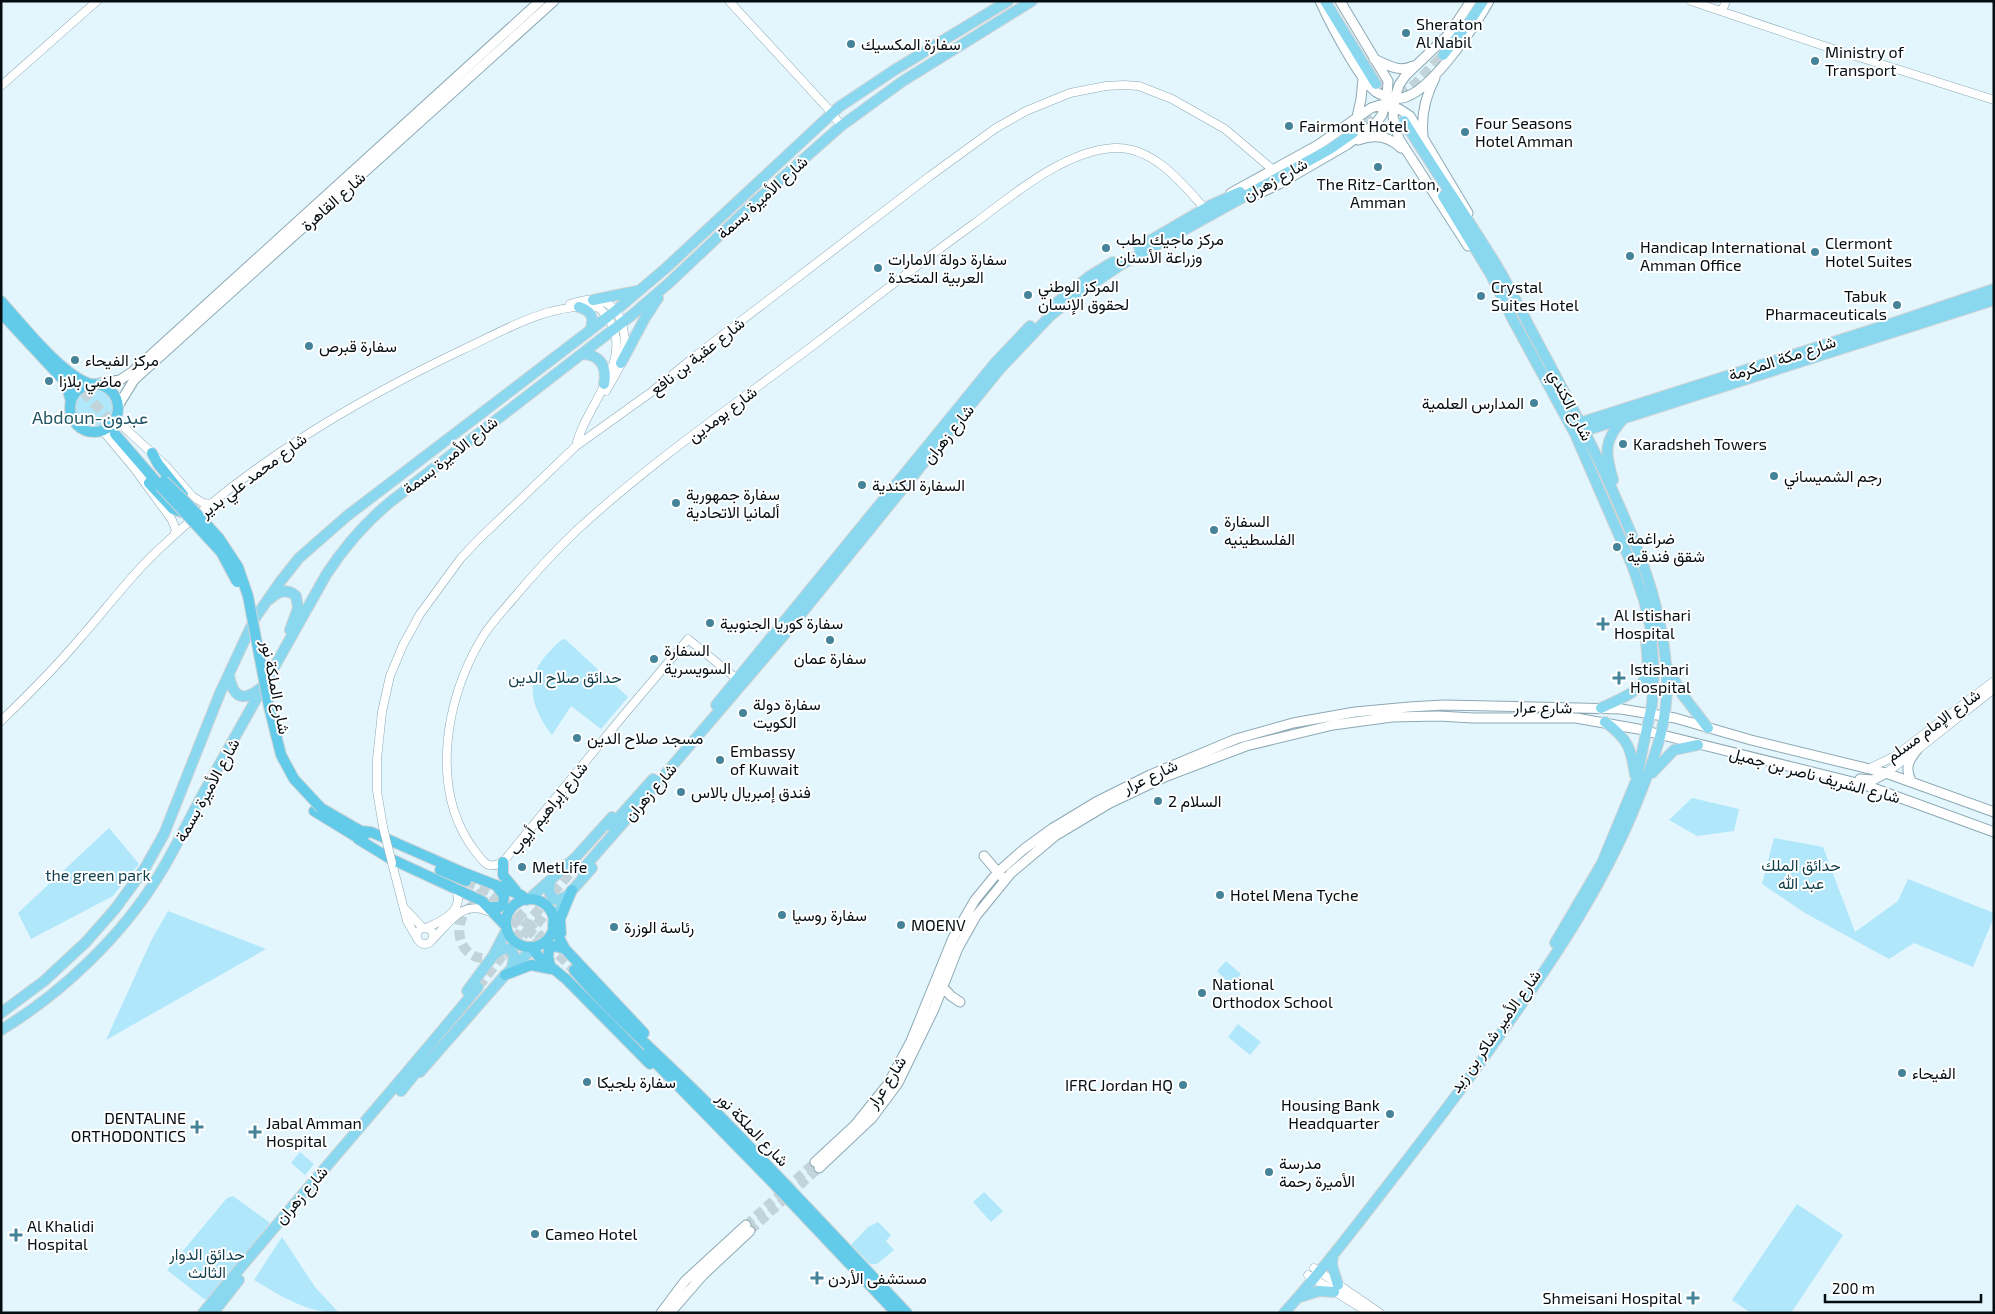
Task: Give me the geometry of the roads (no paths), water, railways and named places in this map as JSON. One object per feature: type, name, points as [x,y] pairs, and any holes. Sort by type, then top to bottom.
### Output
[{"type":"highway","points":[[1,301],[75,378],[108,388],[117,399],[116,420],[103,431],[87,432],[77,425],[71,414],[69,389],[66,383],[1,313]]},
{"type":"highway","points":[[71,402],[78,390],[93,384]]},
{"type":"highway","name":"شارع الملكة نور","points":[[117,432],[158,484],[219,538],[238,567],[248,596],[269,707],[285,765],[318,810],[360,835]]},
{"type":"highway","points":[[134,468],[158,484],[176,511],[186,508],[182,493],[152,454]]},
{"type":"highway","points":[[360,835],[370,832],[525,898],[536,900],[548,908],[553,924],[568,953],[673,1063],[680,1072],[678,1080],[663,1076],[644,1059],[554,968],[538,956],[532,947]]},
{"type":"highway","points":[[360,835],[395,861],[462,886],[492,910],[516,942],[532,947],[539,945],[548,938],[553,924]]},
{"type":"highway","points":[[503,862],[503,875],[525,898]]},
{"type":"highway","points":[[492,910],[503,904],[504,896],[496,885]]},
{"type":"highway","points":[[568,953],[560,928],[562,913],[570,893]]},
{"type":"highway","points":[[506,928],[509,912],[525,898]]},
{"type":"highway","points":[[554,968],[548,956],[549,949],[554,946],[568,953]]},
{"type":"highway","points":[[508,971],[531,965],[554,968]]},
{"type":"highway","name":"شارع الملكة نور","points":[[572,972],[678,1080],[896,1313]]},
{"type":"highway","name":"شارع الملكة نور","points":[[678,1080],[773,1170],[907,1313]]},
{"type":"main road","name":"شارع القاهرة","points":[[93,384],[115,382],[124,378],[540,1]]},
{"type":"main road","name":"شارع القاهرة","points":[[118,406],[130,386],[554,1]]},
{"type":"main road","name":"شارع الأميرة بسمة","points":[[1,1013],[44,981],[86,942],[115,909],[145,868],[160,844],[229,674],[261,607],[291,568],[322,537],[640,290],[832,113],[896,69],[1008,1]]},
{"type":"main road","name":"شارع الأميرة بسمة","points":[[1,1030],[26,1014],[78,971],[106,944],[140,903],[166,865],[202,794],[326,575],[344,548],[367,523],[389,503],[465,443],[583,354],[669,283],[756,201],[841,126],[903,81],[1032,1]]},
{"type":"main road","points":[[1320,1],[1330,22],[1364,79],[1372,89],[1410,116],[1495,258],[1495,272]]},
{"type":"main road","points":[[1325,1],[1378,82],[1333,1]]},
{"type":"main road","points":[[1340,1],[1388,81],[1390,102],[1399,139],[1469,248],[1495,272]]},
{"type":"main road","points":[[1222,209],[1280,184],[1348,144],[1376,123],[1406,75],[1423,61],[1449,34],[1471,1]]},
{"type":"main road","points":[[1477,1],[1441,53],[1470,21],[1482,1]]},
{"type":"main road","points":[[1208,207],[1272,169],[1318,145],[1371,108],[1414,93],[1440,69],[1469,34],[1489,1]]},
{"type":"main road","points":[[1374,58],[1399,69],[1408,68],[1423,61]]},
{"type":"main road","points":[[1424,141],[1422,117],[1426,100],[1440,69]]},
{"type":"main road","points":[[1357,117],[1362,99],[1364,79]]},
{"type":"main road","name":"شارع الكندي","points":[[1401,123],[1495,272],[1513,320],[1578,428],[1623,514],[1652,589],[1666,665],[1666,716]]},
{"type":"main road","name":"شارع زهران","points":[[1351,132],[1330,149],[1119,266],[1050,316],[999,370],[784,636],[638,807],[579,868],[737,679],[995,362],[1046,311],[1090,276],[1208,207],[1243,191],[1351,132]]},
{"type":"main road","points":[[1348,144],[1367,137],[1386,138],[1395,142],[1410,157]]},
{"type":"main road","points":[[621,363],[651,307],[669,283]]},
{"type":"main road","name":"شارع مكة المكرمة","points":[[1578,428],[1994,289]]},
{"type":"main road","points":[[593,300],[640,290]]},
{"type":"main road","name":"شارع مكة المكرمة","points":[[1578,428],[1625,418],[1994,300]]},
{"type":"main road","points":[[579,307],[591,313],[593,320],[591,328]]},
{"type":"main road","points":[[583,354],[592,355],[602,363],[605,369],[604,384]]},
{"type":"main road","points":[[124,378],[123,385],[130,386]]},
{"type":"main road","points":[[1623,514],[1606,452],[1612,432],[1625,418]]},
{"type":"main road","name":"شارع الكندي","points":[[1578,428],[1638,583],[1650,624],[1654,654],[1651,713]]},
{"type":"main road","points":[[1601,708],[1635,690],[1647,674],[1646,639],[1638,601],[1638,583]]},
{"type":"main road","points":[[261,607],[274,595],[284,590],[291,592],[297,599],[298,608],[280,657]]},
{"type":"main road","points":[[1666,665],[1682,694],[1708,728]]},
{"type":"main road","points":[[229,674],[234,691],[243,697],[252,695],[264,685]]},
{"type":"main road","name":"شارع عرار","points":[[1661,735],[1606,722],[1576,718],[1392,717],[1333,725],[1291,734],[1238,749],[1131,792],[1055,836],[1027,858],[1003,881],[966,933],[953,957],[912,1057],[889,1096],[872,1118],[817,1165],[860,1120],[888,1084],[905,1055],[953,938],[975,900],[998,872],[1024,849],[1053,828],[1096,802],[1218,746],[1292,723],[1355,712],[1426,706],[1601,708],[1666,716]]},
{"type":"main road","name":"شارع الأمير شاكر بن زيد","points":[[1276,1313],[1333,1255],[1437,1122],[1553,960],[1591,899],[1633,813],[1641,782],[1651,713]]},
{"type":"main road","name":"شارع الأمير شاكر بن زيد","points":[[1284,1313],[1434,1120],[1521,996],[1578,908],[1641,782],[1661,735],[1666,716]]},
{"type":"main road","name":"شارع الشريف ناصر بن جميل","points":[[1666,716],[1751,740],[1870,768],[1994,812]]},
{"type":"main road","points":[[1606,722],[1624,738],[1629,746],[1641,782],[1674,750],[1698,745]]},
{"type":"main road","name":"شارع الشريف ناصر بن جميل","points":[[1661,735],[1879,789],[1994,832]]},
{"type":"main road","points":[[1911,782],[1908,774],[1908,763],[1917,750]]},
{"type":"main road","points":[[1844,780],[1850,777],[1873,780],[1886,773]]},
{"type":"main road","points":[[525,898],[550,881],[575,858],[626,803],[638,796]]},
{"type":"main road","name":"شارع الشريف ناصر بن جميل","points":[[1959,800],[1994,818]]},
{"type":"main road","points":[[553,924],[570,893],[634,818],[638,807]]},
{"type":"main road","points":[[984,856],[1003,881]]},
{"type":"main road","points":[[550,881],[549,891],[553,899],[560,900],[570,893]]},
{"type":"main road","points":[[418,1059],[432,1036],[493,956],[506,928]]},
{"type":"main road","points":[[413,1077],[425,1067],[508,971],[532,947]]},
{"type":"main road","points":[[493,956],[504,948],[510,949],[514,955],[508,971]]},
{"type":"main road","points":[[936,979],[942,987],[960,1002]]},
{"type":"main road","name":"شارع زهران","points":[[204,1313],[276,1223],[480,989],[413,1077],[281,1227],[213,1313]]},
{"type":"main road","points":[[661,1313],[685,1281],[748,1228],[703,1274],[670,1313]]},
{"type":"main road","points":[[1297,1298],[1320,1291],[1336,1289],[1332,1264],[1333,1255]]},
{"type":"street","points":[[1,86],[97,1]]},
{"type":"street","points":[[729,1],[832,113],[841,126]]},
{"type":"street","points":[[1691,1],[1820,45],[1994,100]]},
{"type":"street","points":[[1722,11],[1726,1]]},
{"type":"street","name":"شارع عقبة بن نافع","points":[[417,938],[409,926],[392,863],[383,827],[377,781],[379,735],[388,685],[403,644],[433,595],[461,558],[478,539],[579,441],[650,392],[930,176],[996,128],[1045,102],[1070,93],[1106,86],[1138,86],[1172,99],[1225,129],[1272,169]]},
{"type":"street","name":"شارع بومدين","points":[[503,862],[494,866],[488,865],[469,843],[456,816],[448,783],[446,763],[449,732],[461,686],[482,638],[504,609],[546,561],[603,507],[654,464],[1011,196],[1051,170],[1077,157],[1087,153],[1118,148],[1140,153],[1162,165],[1208,207]]},
{"type":"street","points":[[593,300],[602,301],[611,314],[618,325],[624,346],[621,363],[603,396],[595,404]]},
{"type":"street","name":"شارع محمد علي بدير","points":[[563,309],[570,304],[593,300]]},
{"type":"street","name":"شارع محمد علي بدير","points":[[1,721],[84,635],[117,594],[152,556],[211,504],[271,457],[382,389],[534,317],[563,309],[579,307],[597,307],[611,314]]},
{"type":"street","points":[[564,457],[570,443],[579,441],[584,424],[614,361],[618,325]]},
{"type":"street","points":[[116,420],[165,466],[198,501],[211,504]]},
{"type":"street","points":[[103,431],[134,468],[172,520],[176,530],[174,535]]},
{"type":"street","name":"شارع إبراهيم أيوب","points":[[503,862],[688,639],[737,679]]},
{"type":"street","name":"شارع الإمام مسلم","points":[[1870,768],[1895,756],[1994,681]]},
{"type":"street","name":"شارع الإمام مسلم","points":[[1886,773],[1994,689]]},
{"type":"street","points":[[462,886],[456,908],[441,921],[418,932],[417,938],[421,944],[430,943],[457,914],[464,910],[479,908],[492,910]]},
{"type":"street","name":"شارع عقبة بن نافع","points":[[405,908],[424,928]]},
{"type":"street","points":[[424,928],[432,932],[433,939]]},
{"type":"street","points":[[1314,1274],[1369,1313]]},
{"type":"street","points":[[1336,1289],[1380,1313]]},
{"type":"tunnel","points":[[1353,133],[1416,83],[1443,55]]},
{"type":"tunnel","points":[[1381,80],[1404,121]]},
{"type":"tunnel","points":[[63,370],[119,430]]},
{"type":"tunnel","points":[[478,987],[529,921],[577,865]]},
{"type":"tunnel","points":[[466,881],[493,893],[513,908],[574,970]]},
{"type":"tunnel","points":[[475,893],[502,909],[553,959]]},
{"type":"tunnel","points":[[508,959],[561,895]]},
{"type":"tunnel","points":[[488,902],[475,905],[465,912],[460,922],[459,934],[462,945],[470,953],[481,958],[496,957]]},
{"type":"tunnel","points":[[746,1225],[815,1162]]},
{"type":"tunnel","points":[[750,1231],[819,1168]]},
{"type":"place","name":"Sheraton Al Nabil","points":[[1406,33]]},
{"type":"place","name":"سفارة المكسيك","points":[[851,44]]},
{"type":"place","name":"Ministry of Transport","points":[[1815,61]]},
{"type":"place","name":"Fairmont Hotel","points":[[1289,126]]},
{"type":"place","name":"Four Seasons Hotel Amman","points":[[1465,132]]},
{"type":"place","name":"The Ritz-Carlton, Amman","points":[[1378,167]]},
{"type":"place","name":"مركز ماجيك لطب وزراعة الأسنان","points":[[1106,248]]},
{"type":"place","name":"Clermont Hotel Suites","points":[[1815,252]]},
{"type":"place","name":"Handicap International Amman Office","points":[[1630,256]]},
{"type":"place","name":"سفارة دولة الامارات العربية المتحدة","points":[[878,268]]},
{"type":"place","name":"المركز الوطني لحقوق الإنسان","points":[[1028,295]]},
{"type":"place","name":"Crystal Suites Hotel","points":[[1481,296]]},
{"type":"place","name":"Tabuk Pharmaceuticals","points":[[1897,305]]},
{"type":"place","name":"سفارة قبرص","points":[[309,346]]},
{"type":"place","name":"مركز الفيحاء","points":[[75,360]]},
{"type":"place","name":"ماضي بلازا","points":[[49,381]]},
{"type":"place","name":"المدارس العلمية","points":[[1534,403]]},
{"type":"place","name":"Karadsheh Towers","points":[[1623,444]]},
{"type":"place","name":"رجم الشميساني","points":[[1774,476]]},
{"type":"place","name":"السفارة الكندية","points":[[862,485]]},
{"type":"place","name":"سفارة جمهورية ألمانيا الاتحادية","points":[[676,503]]},
{"type":"place","name":"السفارة الفلسطينيه","points":[[1214,530]]},
{"type":"place","name":"ضراغمة شقق فندقيه","points":[[1617,547]]},
{"type":"place","name":"سفارة كوريا الجنوبية","points":[[710,623]]},
{"type":"place","name":"Al Istishari Hospital","points":[[1603,624]]},
{"type":"place","name":"سفارة عمان","points":[[830,640]]},
{"type":"place","name":"السفارة السويسرية","points":[[654,659]]},
{"type":"place","name":"Istishari Hospital","points":[[1619,678]]},
{"type":"place","name":"سفارة دولة الكويت","points":[[743,713]]},
{"type":"place","name":"مسجد صلاح الدين","points":[[577,738]]},
{"type":"place","name":"Embassy of Kuwait","points":[[720,760]]},
{"type":"place","name":"فندق إمبريال بالاس","points":[[681,792]]},
{"type":"place","name":"السلام 2","points":[[1158,801]]},
{"type":"place","name":"MetLife","points":[[522,867]]},
{"type":"place","name":"Hotel Mena Tyche","points":[[1220,895]]},
{"type":"place","name":"سفارة روسيا","points":[[782,915]]},
{"type":"place","name":"MOENV","points":[[901,925]]},
{"type":"place","name":"رئاسة الوزرة","points":[[614,927]]},
{"type":"place","name":"National Orthodox School","points":[[1202,993]]},
{"type":"place","name":"الفيحاء","points":[[1902,1073]]},
{"type":"place","name":"سفارة بلجيكا","points":[[587,1082]]},
{"type":"place","name":"IFRC Jordan HQ","points":[[1183,1085]]},
{"type":"place","name":"Housing Bank Headquarter","points":[[1390,1114]]},
{"type":"place","name":"DENTALINE ORTHODONTICS","points":[[197,1127]]},
{"type":"place","name":"Jabal Amman Hospital","points":[[255,1132]]},
{"type":"place","name":"مدرسة الأميرة رحمة","points":[[1269,1172]]},
{"type":"place","name":"Cameo Hotel","points":[[535,1234]]},
{"type":"place","name":"Al Khalidi Hospital","points":[[16,1235]]},
{"type":"place","name":"مستشفى الأردن","points":[[817,1278]]},
{"type":"place","name":"Shmeisani Hospital","points":[[1693,1298]]},
{"type":"district","name":"Abdoun-عبدون","points":[[90,418]]},
{"type":"park label","name":"حدائق صلاح الدين","points":[[565,677]]},
{"type":"park label","name":"حدائق الملك عبد الله","points":[[1801,874]]},
{"type":"park label","name":"the green park","points":[[98,875]]},
{"type":"park label","name":"حدائق الدوار الثالث","points":[[207,1263]]}]
